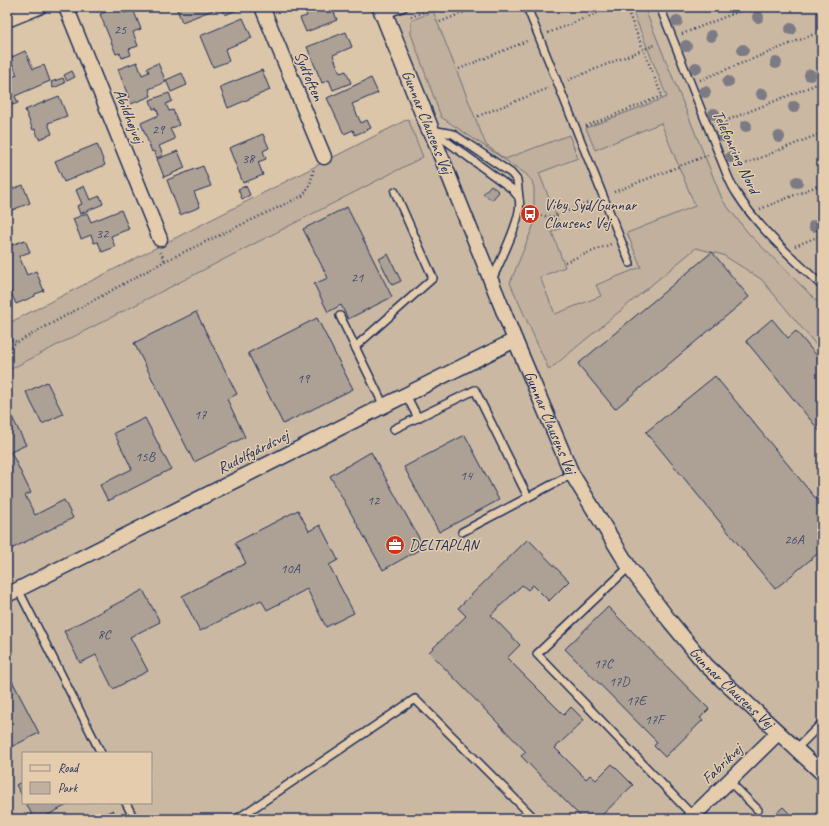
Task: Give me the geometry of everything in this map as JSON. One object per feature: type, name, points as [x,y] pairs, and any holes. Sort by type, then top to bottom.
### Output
[{"type":"street","points":[[7,20],[39,7]]},
{"type":"street","name":"Abildhøjvej","points":[[66,7],[160,239]]},
{"type":"street","name":"Sydtoften","points":[[262,7],[324,157]]},
{"type":"street","name":"Gunnar Clausens Vej","points":[[382,11],[515,340],[572,474],[629,567],[669,620],[706,665],[822,773]]},
{"type":"street","name":"Rudolfgårdsvej","points":[[12,592],[515,340]]},
{"type":"street","name":"Fabrikvej","points":[[692,818],[778,733]]},
{"type":"lane","points":[[382,11],[404,7]]},
{"type":"lane","points":[[527,7],[630,263]]},
{"type":"lane","name":"Telefonring Nord","points":[[660,7],[708,128],[736,193],[766,232],[822,286]]},
{"type":"lane","points":[[430,129],[512,189],[520,199]]},
{"type":"lane","points":[[430,129],[453,134],[511,173],[517,180],[520,199],[519,212],[516,223],[491,281]]},
{"type":"lane","points":[[355,347],[433,278],[395,192]]},
{"type":"lane","points":[[340,316],[384,406]]},
{"type":"lane","points":[[394,430],[475,390],[528,497]]},
{"type":"lane","points":[[406,395],[418,418]]},
{"type":"lane","points":[[462,532],[572,474]]},
{"type":"lane","points":[[629,567],[537,654],[692,818]]},
{"type":"lane","points":[[12,592],[100,752]]},
{"type":"lane","points":[[237,819],[415,699],[536,819]]},
{"type":"lane","points":[[796,749],[822,723]]},
{"type":"lane","points":[[729,781],[758,810]]},
{"type":"lane","points":[[126,804],[134,819]]},
{"type":"path","points":[[440,22],[477,7]]},
{"type":"path","points":[[576,130],[662,96],[626,7]]},
{"type":"path","points":[[672,38],[750,7]]},
{"type":"path","points":[[690,83],[822,31]]},
{"type":"path","points":[[647,48],[657,44]]},
{"type":"path","points":[[708,128],[822,82]]},
{"type":"path","points":[[726,172],[822,133]]},
{"type":"path","points":[[530,214],[552,217],[704,156]]},
{"type":"path","points":[[7,348],[165,261],[302,196],[310,184],[315,164],[324,157]]},
{"type":"path","points":[[750,213],[822,184]]},
{"type":"path","points":[[785,250],[822,236]]},
{"type":"path","points":[[566,262],[620,240]]},
{"type":"path","points":[[7,338],[18,342]]},
{"type":"shaded area","points":[[381,7],[822,7],[822,819],[7,819],[7,371],[423,157],[408,119],[425,117]]},
{"type":"green space","points":[[631,7],[644,7],[723,201],[749,234],[822,306],[822,352],[761,279],[723,255],[696,248],[549,370],[510,283],[534,224],[534,188],[532,181],[526,174],[441,117],[411,34],[411,21],[433,11],[486,145],[505,159],[569,135],[578,158],[539,173],[561,228],[552,232],[565,267],[540,277],[555,314],[601,296],[596,285],[641,267],[627,233],[695,206],[661,123],[595,150],[586,128],[667,97]]},
{"type":"green space","points":[[408,119],[423,157],[7,371],[7,324]]},
{"type":"building","points":[[118,7],[123,7],[125,13],[133,9],[141,29],[133,32],[138,46],[129,49],[131,55],[122,58],[120,53],[116,54],[100,14]]},
{"type":"building","points":[[176,7],[218,7],[218,8],[182,22]]},
{"type":"building","points":[[238,7],[239,9],[225,15],[222,8]]},
{"type":"building","points":[[290,7],[303,7],[291,12]]},
{"type":"building","points":[[303,7],[332,7],[337,20],[306,32],[300,18],[307,16]]},
{"type":"building","points":[[243,18],[252,38],[225,49],[229,61],[213,67],[200,36]]},
{"type":"building","points":[[346,32],[352,47],[333,55],[340,73],[346,71],[351,83],[333,90],[329,80],[322,83],[307,47]]},
{"type":"building","points":[[25,51],[33,69],[44,65],[50,81],[15,96],[18,103],[7,107],[7,99],[9,98],[7,93],[7,79],[17,75],[10,58]]},
{"type":"building","points":[[137,62],[142,75],[149,72],[147,68],[158,63],[166,82],[149,89],[151,96],[131,104],[118,69]]},
{"type":"building","points":[[262,70],[270,90],[228,108],[220,87]]},
{"type":"building","points":[[72,71],[75,77],[67,81],[64,75]]},
{"type":"building","points":[[182,73],[187,85],[171,92],[166,80]]},
{"type":"building","points":[[63,78],[65,83],[53,88],[51,82]]},
{"type":"building","points":[[371,78],[378,93],[352,104],[361,123],[367,120],[371,128],[355,135],[353,130],[344,134],[327,98]]},
{"type":"building","points":[[169,93],[172,101],[166,104],[169,111],[173,110],[179,125],[170,129],[175,139],[159,146],[163,155],[157,158],[154,151],[152,152],[141,123],[159,115],[156,108],[153,109],[150,100]]},
{"type":"building","points":[[59,96],[67,116],[48,123],[52,134],[39,139],[35,129],[33,130],[25,110]]},
{"type":"building","points":[[263,134],[269,148],[263,151],[266,159],[258,162],[263,175],[243,183],[229,148]]},
{"type":"building","points":[[97,144],[105,165],[64,182],[55,161]]},
{"type":"building","points":[[178,151],[185,168],[164,177],[157,159]]},
{"type":"building","points":[[203,166],[211,186],[194,192],[200,207],[180,215],[167,180]]},
{"type":"building","points":[[23,185],[30,203],[7,212],[7,191]]},
{"type":"building","points":[[491,185],[499,192],[492,200],[483,194]]},
{"type":"building","points":[[84,186],[90,200],[100,196],[103,204],[80,214],[77,206],[82,204],[76,190]]},
{"type":"building","points":[[246,186],[250,195],[242,199],[238,189]]},
{"type":"building","points":[[347,207],[392,297],[348,319],[341,305],[328,312],[314,284],[328,278],[303,229]]},
{"type":"building","points":[[121,210],[129,229],[111,236],[115,247],[102,252],[98,242],[94,243],[91,235],[81,239],[73,219],[87,213],[91,222]]},
{"type":"building","points":[[25,240],[30,252],[19,256],[27,275],[36,271],[44,291],[16,304],[7,283],[7,247]]},
{"type":"building","points":[[712,252],[749,297],[615,409],[578,364]]},
{"type":"building","points":[[388,254],[401,281],[392,285],[379,259]]},
{"type":"building","points":[[196,312],[237,394],[227,399],[245,437],[194,462],[134,343]]},
{"type":"building","points":[[317,318],[353,389],[283,424],[248,353]]},
{"type":"building","points":[[772,319],[788,338],[796,331],[822,362],[822,434],[746,341]]},
{"type":"building","points":[[715,376],[822,506],[822,550],[775,589],[646,432]]},
{"type":"building","points":[[47,382],[63,414],[42,424],[26,392]]},
{"type":"building","points":[[7,407],[26,445],[11,452],[31,493],[25,495],[35,515],[64,500],[73,518],[7,551]]},
{"type":"building","points":[[145,418],[171,469],[108,501],[100,485],[132,469],[114,433]]},
{"type":"building","points":[[465,435],[499,500],[439,532],[404,467]]},
{"type":"building","points":[[371,452],[424,547],[383,570],[330,476]]},
{"type":"building","points":[[298,510],[309,531],[320,525],[338,560],[329,565],[354,613],[326,627],[307,589],[267,610],[261,600],[200,631],[182,596],[246,563],[235,543]]},
{"type":"building","points":[[528,539],[569,581],[549,601],[533,585],[528,590],[522,585],[491,615],[520,645],[507,658],[564,715],[571,707],[584,720],[555,748],[586,779],[590,775],[596,780],[612,764],[633,785],[598,819],[583,819],[521,756],[526,752],[429,652],[466,616],[458,608]]},
{"type":"building","points":[[143,590],[160,622],[130,637],[148,671],[113,689],[96,655],[80,663],[64,631]]},
{"type":"building","points":[[608,607],[709,709],[700,718],[703,720],[665,757],[654,746],[657,742],[565,649]]},
{"type":"building","points":[[7,671],[39,733],[7,749]]},
{"type":"building","points":[[22,782],[22,795],[16,785]]},
{"type":"building","points":[[26,804],[69,804],[40,819],[34,819]]},
{"type":"building","points":[[783,807],[795,819],[770,819]]},
{"type":"building","points":[[113,810],[117,819],[95,819]]},
{"type":"building","points":[[521,813],[526,819],[515,819]]},
{"type":"place","name":"Viby Syd/Gunnar Clausens Vej","points":[[530,214]]},
{"type":"place","name":"DELTAPLAN","points":[[395,545]]}]
